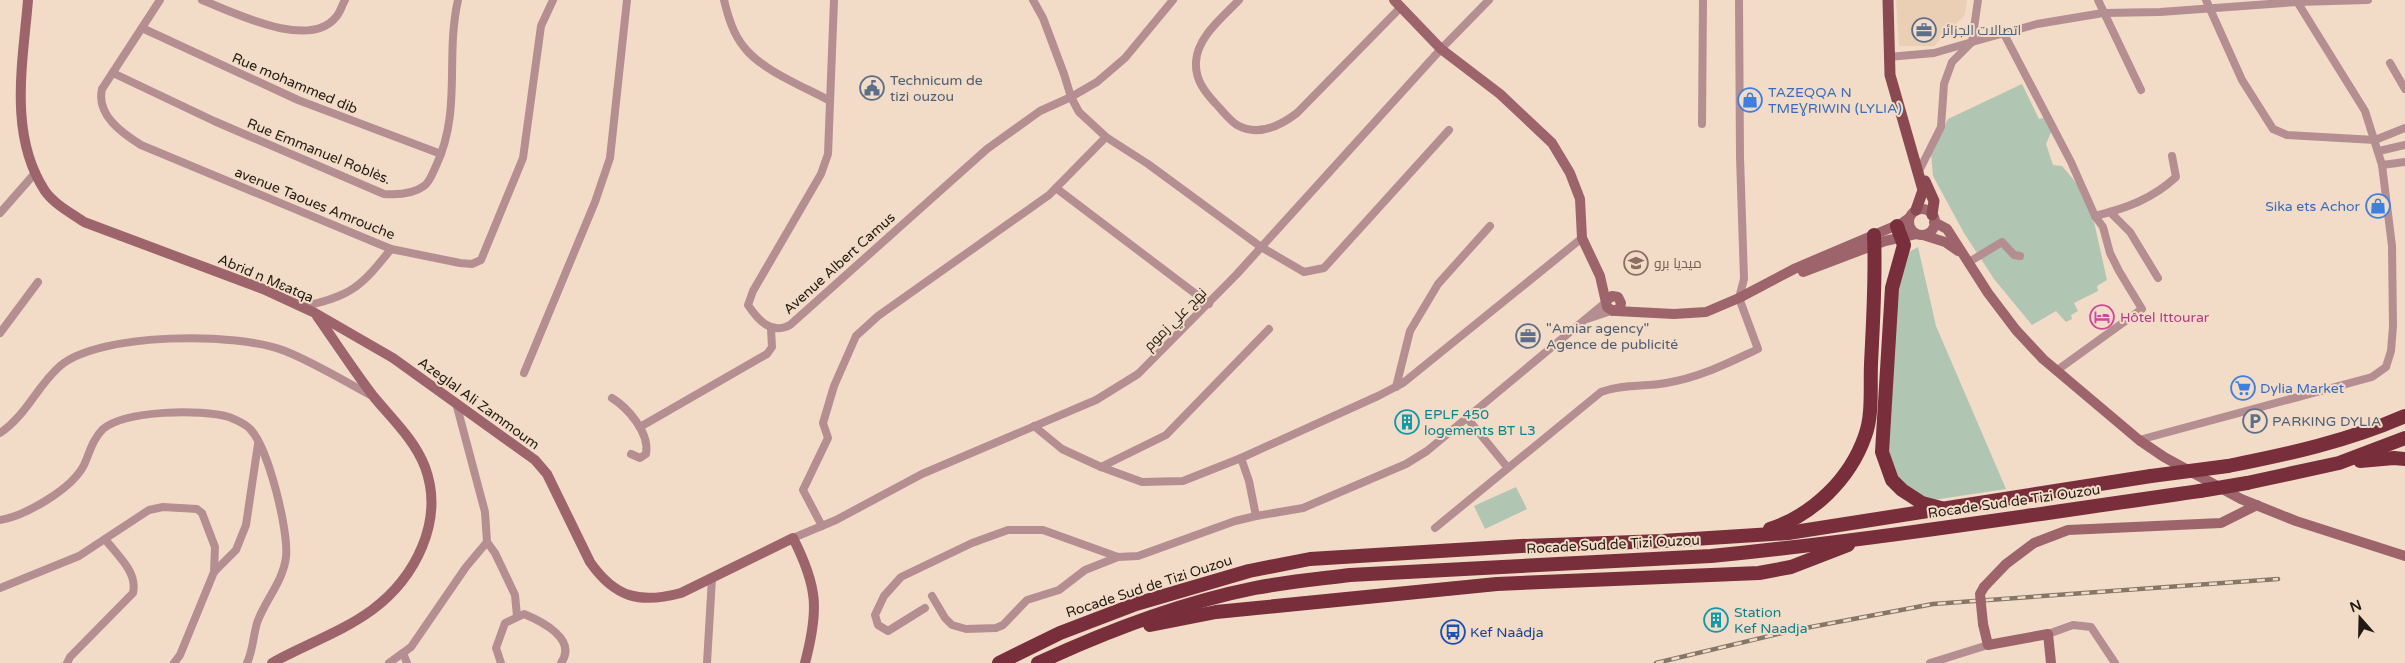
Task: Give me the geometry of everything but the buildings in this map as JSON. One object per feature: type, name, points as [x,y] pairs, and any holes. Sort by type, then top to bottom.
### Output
[{"type":"highway","points":[[1911,226],[1894,276],[1890,304],[1882,452],[1892,480],[1902,490],[1922,503],[1944,509]]},
{"type":"highway","points":[[1748,536],[1782,525],[1800,516],[1827,496],[1852,462],[1865,435],[1870,402],[1874,240]]},
{"type":"highway","name":"Rocade Sud de Tizi Ouzou","points":[[999,663],[1060,633],[1136,604],[1240,573],[1310,559],[1521,546],[1788,533],[2151,476],[2228,466],[2340,441],[2405,416]]},
{"type":"highway","points":[[2339,463],[2405,438]]},
{"type":"highway","points":[[2339,463],[2394,458],[2405,459]]},
{"type":"highway","name":"Rocade Sud de Tizi Ouzou","points":[[1038,663],[1098,637],[1193,604],[1255,588],[1300,581],[1350,575],[1484,566],[1710,556],[1863,539],[2200,491],[2339,463]]},
{"type":"highway","points":[[1098,637],[1216,612],[1497,584],[1759,573],[1791,567],[1863,539]]},
{"type":"main road","points":[[1888,0],[1888,57],[1890,75],[1897,104],[1920,171],[1934,201],[1934,218]]},
{"type":"main road","points":[[1911,226],[1923,190],[1920,171]]},
{"type":"street","name":"Abrid n Mɛatqa","points":[[28,0],[20,100],[23,131],[36,172],[46,192],[60,205],[84,222],[263,289],[316,313],[375,397],[413,445],[425,468],[431,494],[429,520],[422,548],[410,572],[392,594],[370,611],[272,663]]},
{"type":"street","name":"avenue Taoues Amrouche","points":[[160,0],[102,89],[100,96],[102,104],[111,121],[120,132],[140,145],[391,249],[472,264],[481,260],[523,158],[541,26],[553,0]]},
{"type":"street","points":[[202,0],[262,24],[282,29],[301,30],[321,28],[336,18],[345,0]]},
{"type":"street","name":"Rue Emmanuel Roblès.","points":[[113,73],[214,121],[384,194],[397,195],[425,185],[441,154],[450,128],[454,27],[458,0]]},
{"type":"street","points":[[524,373],[592,210],[610,158],[627,0]]},
{"type":"street","points":[[724,0],[737,37],[745,48],[762,63],[830,101]]},
{"type":"street","points":[[640,427],[767,354],[772,347],[771,329],[754,314],[748,304],[753,291],[821,174],[828,154],[834,0]]},
{"type":"street","points":[[1033,0],[1043,18],[1071,98],[1079,112],[1106,137],[1148,164],[1261,247],[1304,272],[1324,268],[1450,130]]},
{"type":"street","name":"Avenue Albert Camus","points":[[771,329],[782,329],[790,325],[987,148],[1040,111],[1071,98],[1097,82],[1125,58],[1173,0]]},
{"type":"street","points":[[1239,0],[1206,36],[1199,49],[1196,62],[1198,80],[1205,92],[1235,124],[1248,129],[1266,130],[1281,125],[1297,113],[1398,4],[1441,49],[1500,94],[1552,143],[1570,173],[1580,199],[1582,238],[1612,303]]},
{"type":"street","name":"نهج علي زموم","points":[[793,538],[822,526],[922,474],[1096,400],[1138,374],[1209,304],[1441,49],[1489,0]]},
{"type":"street","points":[[1702,0],[1702,124]]},
{"type":"street","points":[[1435,528],[1601,392],[1613,387],[1665,384],[1684,380],[1713,370],[1758,349],[1739,298],[1744,278],[1740,157],[1739,0]]},
{"type":"street","points":[[1920,171],[1941,127],[1944,84],[1952,62],[1972,42],[1978,0]]},
{"type":"street","points":[[2098,0],[2141,90]]},
{"type":"street","points":[[2206,0],[2242,80],[2273,129],[2287,135],[2375,140],[2405,128]]},
{"type":"street","points":[[1888,57],[1934,53],[2037,24],[2103,13],[2209,8],[2297,1],[2367,0]]},
{"type":"street","points":[[2138,440],[2372,377],[2386,367],[2391,351],[2393,326],[2392,246],[2379,151],[2365,111],[2297,1]]},
{"type":"street","name":"Rue mohammed dib","points":[[142,28],[298,100],[441,154]]},
{"type":"street","points":[[2004,34],[2071,162],[2095,216],[2103,227],[2110,253],[2119,271],[2142,309],[2056,371]]},
{"type":"street","points":[[2390,63],[2405,88]]},
{"type":"street","points":[[822,526],[803,490],[828,438],[823,423],[834,386],[856,336],[878,316],[1033,207],[1056,188],[1106,137]]},
{"type":"street","points":[[2379,151],[2405,145]]},
{"type":"street","points":[[2095,216],[2110,212],[2159,192],[2176,177],[2172,156]]},
{"type":"street","points":[[2382,165],[2405,162]]},
{"type":"street","points":[[0,213],[36,172]]},
{"type":"street","points":[[1056,188],[1209,304]]},
{"type":"street","points":[[925,608],[888,631],[878,625],[875,615],[884,596],[901,577],[972,544],[1008,530],[1043,530],[1118,556],[1138,556],[1235,521],[1303,508],[1406,464],[1427,451],[1581,321],[1612,303],[1642,311],[1674,314],[1706,312],[1739,298],[1796,268],[1911,226],[1927,210],[1947,229],[2016,330],[2056,371],[2138,440],[2205,481],[2257,505],[2296,521],[2405,556]]},
{"type":"street","points":[[2110,212],[2130,232],[2158,278]]},
{"type":"street","points":[[1911,226],[1932,229],[1934,218]]},
{"type":"street","points":[[1396,387],[1410,331],[1438,284],[1490,226]]},
{"type":"street","points":[[1911,226],[1945,242],[1966,258]]},
{"type":"street","points":[[1034,426],[1062,449],[1101,467],[1142,482],[1183,481],[1241,458],[1396,387],[1582,238]]},
{"type":"street","points":[[1966,258],[2002,242],[2014,255],[2020,256]]},
{"type":"street","points":[[301,307],[332,300],[358,287],[391,249]]},
{"type":"street","points":[[0,333],[38,282]]},
{"type":"street","name":"Azeglal Ali Zammoum","points":[[316,313],[393,358],[535,460],[546,474],[590,562],[614,588],[629,596],[662,598],[681,593],[793,538]]},
{"type":"street","points":[[1101,467],[1166,435],[1269,329]]},
{"type":"street","points":[[0,433],[19,416],[60,366],[82,353],[117,342],[139,340],[218,340],[266,345],[285,351],[375,397]]},
{"type":"street","points":[[612,398],[619,402],[640,427],[646,454],[640,458],[631,454]]},
{"type":"street","points":[[456,403],[485,512],[487,542],[495,552],[515,595],[517,616]]},
{"type":"street","points":[[0,520],[31,510],[60,491],[83,467],[91,444],[104,428],[133,416],[168,412],[204,413],[229,418],[249,428],[258,442],[277,494],[285,531],[286,558],[276,589],[258,623],[251,654],[246,663]]},
{"type":"street","points":[[1467,418],[1508,468]]},
{"type":"street","points":[[214,572],[236,550],[246,525],[258,442]]},
{"type":"street","points":[[1241,458],[1249,481],[1256,516]]},
{"type":"street","points":[[1988,644],[1983,624],[1980,594],[1984,587],[2006,564],[2034,543],[2068,530],[2221,523],[2257,505]]},
{"type":"street","points":[[0,588],[79,556],[149,510],[163,507],[197,509],[202,513],[215,547],[214,572],[180,655],[174,663]]},
{"type":"street","points":[[793,538],[808,567],[816,600],[810,644],[805,663]]},
{"type":"street","points":[[67,663],[70,657],[133,593],[135,585],[133,576],[105,539]]},
{"type":"street","points":[[389,663],[412,647],[466,567],[487,542]]},
{"type":"street","points":[[932,596],[945,618],[952,625],[966,629],[996,628],[1003,625],[1027,600],[1059,590],[1085,570],[1118,556]]},
{"type":"street","points":[[707,663],[712,578]]},
{"type":"street","points":[[501,663],[496,648],[505,623],[524,614],[548,625],[559,636],[565,648],[566,662]]},
{"type":"street","points":[[1930,663],[1988,644],[2048,634],[2073,625],[2091,627],[2115,663]]},
{"type":"street","points":[[2048,634],[2051,663]]},
{"type":"street","points":[[403,653],[407,663]]},
{"type":"shaded area","name":"اتصالات الجزائر","points":[[1896,0],[1967,0],[1965,15],[1934,46],[1899,46]]},
{"type":"green space","points":[[2022,84],[2039,119],[2047,117],[2052,130],[2046,144],[2053,165],[2062,166],[2078,185],[2094,222],[2107,280],[2097,286],[2098,291],[2074,303],[2078,311],[2071,315],[2072,319],[2066,322],[2056,311],[2032,325],[1994,279],[1964,233],[1933,176],[1931,153],[1948,119]]},
{"type":"green space","points":[[1918,247],[1936,326],[2006,489],[1933,500],[1916,494],[1895,475],[1890,464],[1887,434],[1899,275],[1909,252]]},
{"type":"green space","points":[[1516,487],[1527,509],[1485,529],[1474,506]]},
{"type":"railway","points":[[1656,663],[1795,630],[1933,604],[2278,579]]},
{"type":"place","name":"اتصالات الجزائر","points":[[1924,30]]},
{"type":"place","name":"Technicum de tizi ouzou","points":[[872,88]]},
{"type":"place","name":"TAZEQQA N TMEƔRIWIN (LYLIA)","points":[[1750,100]]},
{"type":"place","name":"Sika ets Achor","points":[[2378,206]]},
{"type":"place","name":"ميديا برو","points":[[1636,263]]},
{"type":"place","name":"Hôtel Ittourar","points":[[2102,317]]},
{"type":"place","name":"\"Amiar agency\" Agence de publicité","points":[[1528,336]]},
{"type":"place","name":"Dylia Market","points":[[2243,388]]},
{"type":"place","name":"PARKING DYLIA","points":[[2255,421]]},
{"type":"place","name":"EPLF 450 logements BT L3","points":[[1407,422]]},
{"type":"place","name":"Station Kef Naadja","points":[[1716,620]]},
{"type":"place","name":"Kef Naâdja","points":[[1453,632]]}]
